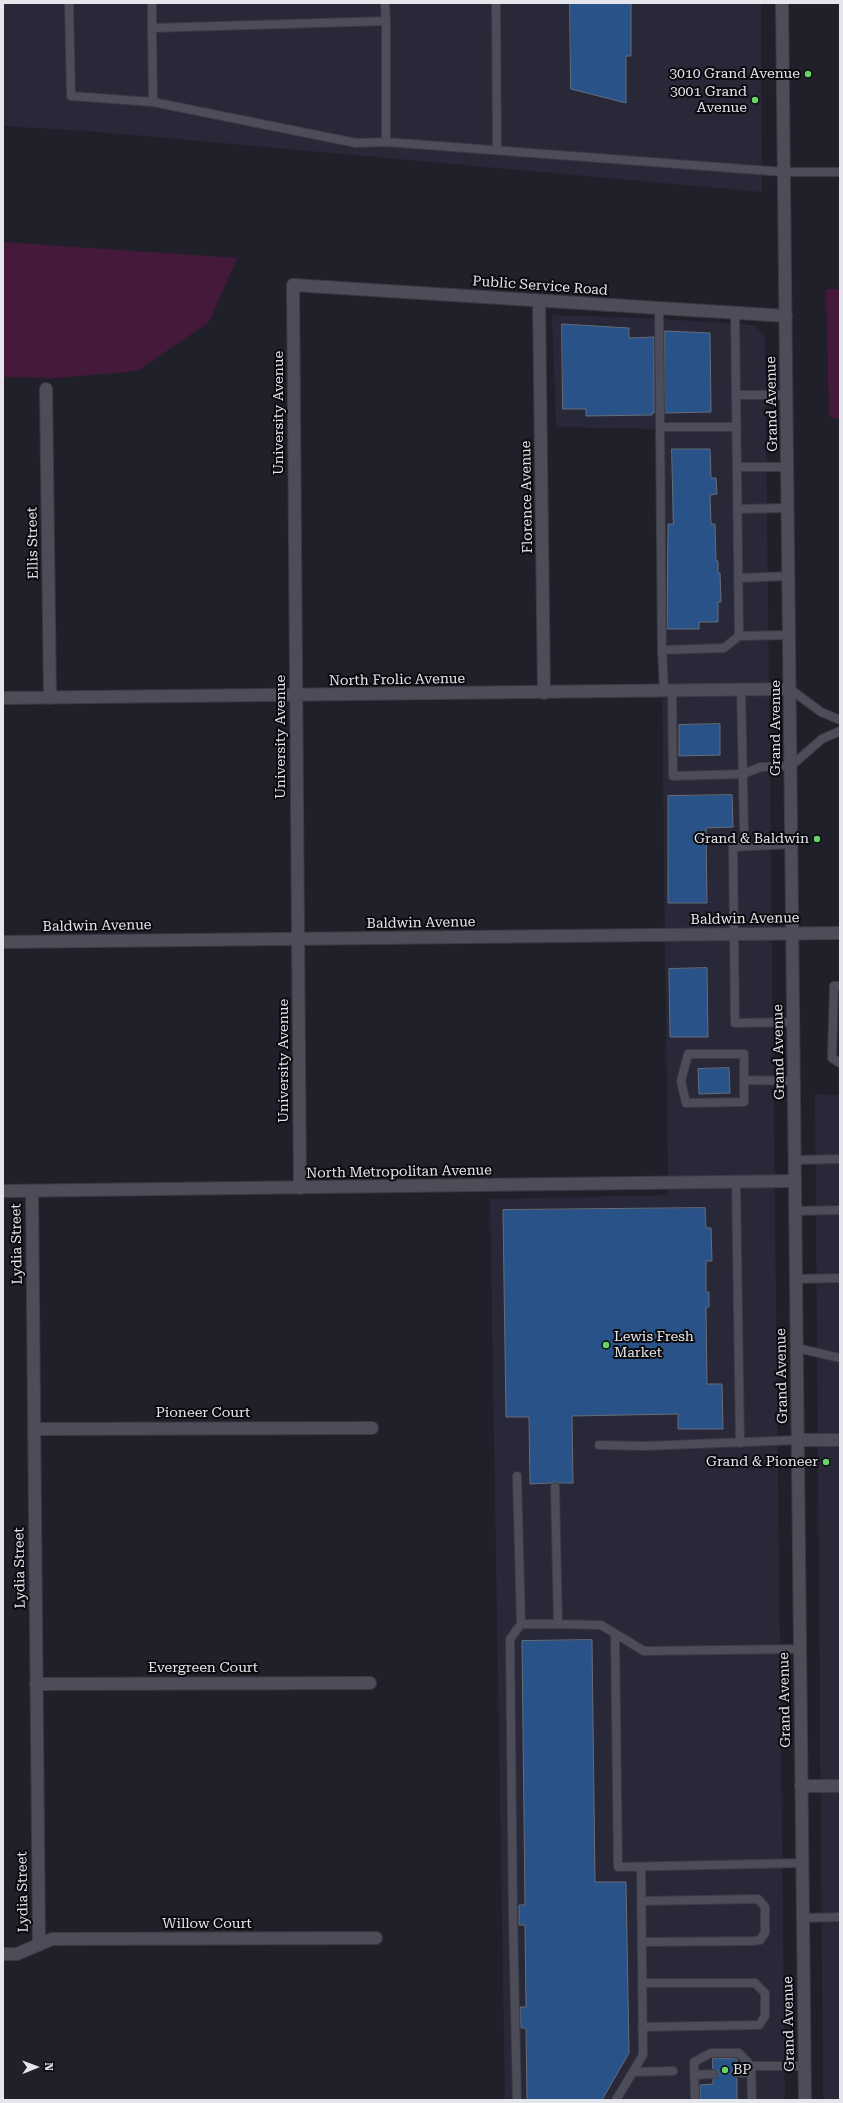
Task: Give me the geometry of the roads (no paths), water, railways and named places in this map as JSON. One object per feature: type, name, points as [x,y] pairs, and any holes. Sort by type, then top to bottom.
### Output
[{"type":"street","name":"Grand Avenue","points":[[782,3],[805,2100]]},
{"type":"street","name":"Public Service Road","points":[[293,285],[786,316]]},
{"type":"street","name":"University Avenue","points":[[293,285],[300,1188]]},
{"type":"street","name":"Florence Avenue","points":[[539,301],[544,693]]},
{"type":"street","name":"Ellis Street","points":[[46,389],[50,698]]},
{"type":"street","name":"North Frolic Avenue","points":[[3,698],[544,693],[668,689],[790,689]]},
{"type":"street","name":"Baldwin Avenue","points":[[3,942],[840,933]]},
{"type":"street","name":"North Metropolitan Avenue","points":[[3,1191],[795,1181]]},
{"type":"street","name":"Lydia Street","points":[[32,1191],[39,1945]]},
{"type":"street","name":"Pioneer Court","points":[[34,1429],[372,1428]]},
{"type":"street","points":[[797,1440],[840,1440]]},
{"type":"street","name":"Evergreen Court","points":[[36,1684],[370,1683]]},
{"type":"street","points":[[801,1786],[840,1786]]},
{"type":"street","name":"Willow Court","points":[[3,1954],[17,1954],[52,1939],[376,1938]]},
{"type":"lane","points":[[69,3],[71,96],[153,102],[356,143],[386,142],[784,172],[840,172]]},
{"type":"lane","points":[[152,3],[153,102]]},
{"type":"lane","points":[[386,3],[386,142]]},
{"type":"lane","points":[[496,3],[497,150]]},
{"type":"lane","points":[[152,28],[386,21]]},
{"type":"lane","points":[[659,308],[662,650],[668,689],[673,776],[743,774],[761,767],[791,766],[822,739],[840,731]]},
{"type":"lane","points":[[735,313],[739,636]]},
{"type":"lane","points":[[737,395],[787,395]]},
{"type":"lane","points":[[660,427],[737,427]]},
{"type":"lane","points":[[737,466],[788,467]]},
{"type":"lane","points":[[738,509],[788,508]]},
{"type":"lane","points":[[739,578],[789,576]]},
{"type":"lane","points":[[662,650],[724,648],[739,636],[790,635]]},
{"type":"lane","points":[[741,689],[744,829]]},
{"type":"lane","points":[[790,689],[822,712],[840,720]]},
{"type":"lane","points":[[792,844],[733,847],[735,1023],[793,1022]]},
{"type":"lane","points":[[840,986],[834,986],[832,1058],[840,1063]]},
{"type":"lane","points":[[688,1054],[744,1054],[744,1080],[744,1102],[686,1103],[681,1081],[688,1054]]},
{"type":"lane","points":[[744,1080],[794,1081]]},
{"type":"lane","points":[[795,1160],[840,1159]]},
{"type":"lane","points":[[736,1182],[740,1443]]},
{"type":"lane","points":[[795,1211],[840,1210]]},
{"type":"lane","points":[[796,1279],[840,1278]]},
{"type":"lane","points":[[797,1348],[840,1358]]},
{"type":"lane","points":[[599,1445],[644,1446],[797,1440]]},
{"type":"lane","points":[[517,1476],[521,1624],[510,1639],[517,2100]]},
{"type":"lane","points":[[555,1487],[558,1624]]},
{"type":"lane","points":[[521,1624],[601,1625],[644,1651],[799,1649]]},
{"type":"lane","points":[[615,1634],[618,1867],[802,1863]]},
{"type":"lane","points":[[616,2100],[642,2056],[641,1867]]},
{"type":"lane","points":[[642,1901],[758,1899],[765,1906],[765,1933],[760,1940],[642,1942]]},
{"type":"lane","points":[[803,1918],[840,1917]]},
{"type":"lane","points":[[642,1983],[755,1983],[765,1993],[765,2016],[759,2025],[642,2027]]},
{"type":"lane","points":[[695,2100],[694,2062],[711,2054],[739,2053],[751,2070],[752,2100]]},
{"type":"lane","points":[[737,2074],[751,2070],[805,2066]]},
{"type":"lane","points":[[633,2072],[673,2071]]},
{"type":"lane","points":[[695,2075],[713,2074]]},
{"type":"place","name":"3010 Grand Avenue","points":[[808,74]]},
{"type":"place","name":"3001 Grand Avenue","points":[[755,100]]},
{"type":"place","name":"Grand & Baldwin","points":[[817,839]]},
{"type":"place","name":"Lewis Fresh Market","points":[[606,1345]]},
{"type":"place","name":"Grand & Pioneer","points":[[826,1462]]},
{"type":"place","name":"BP","points":[[725,2070]]}]
